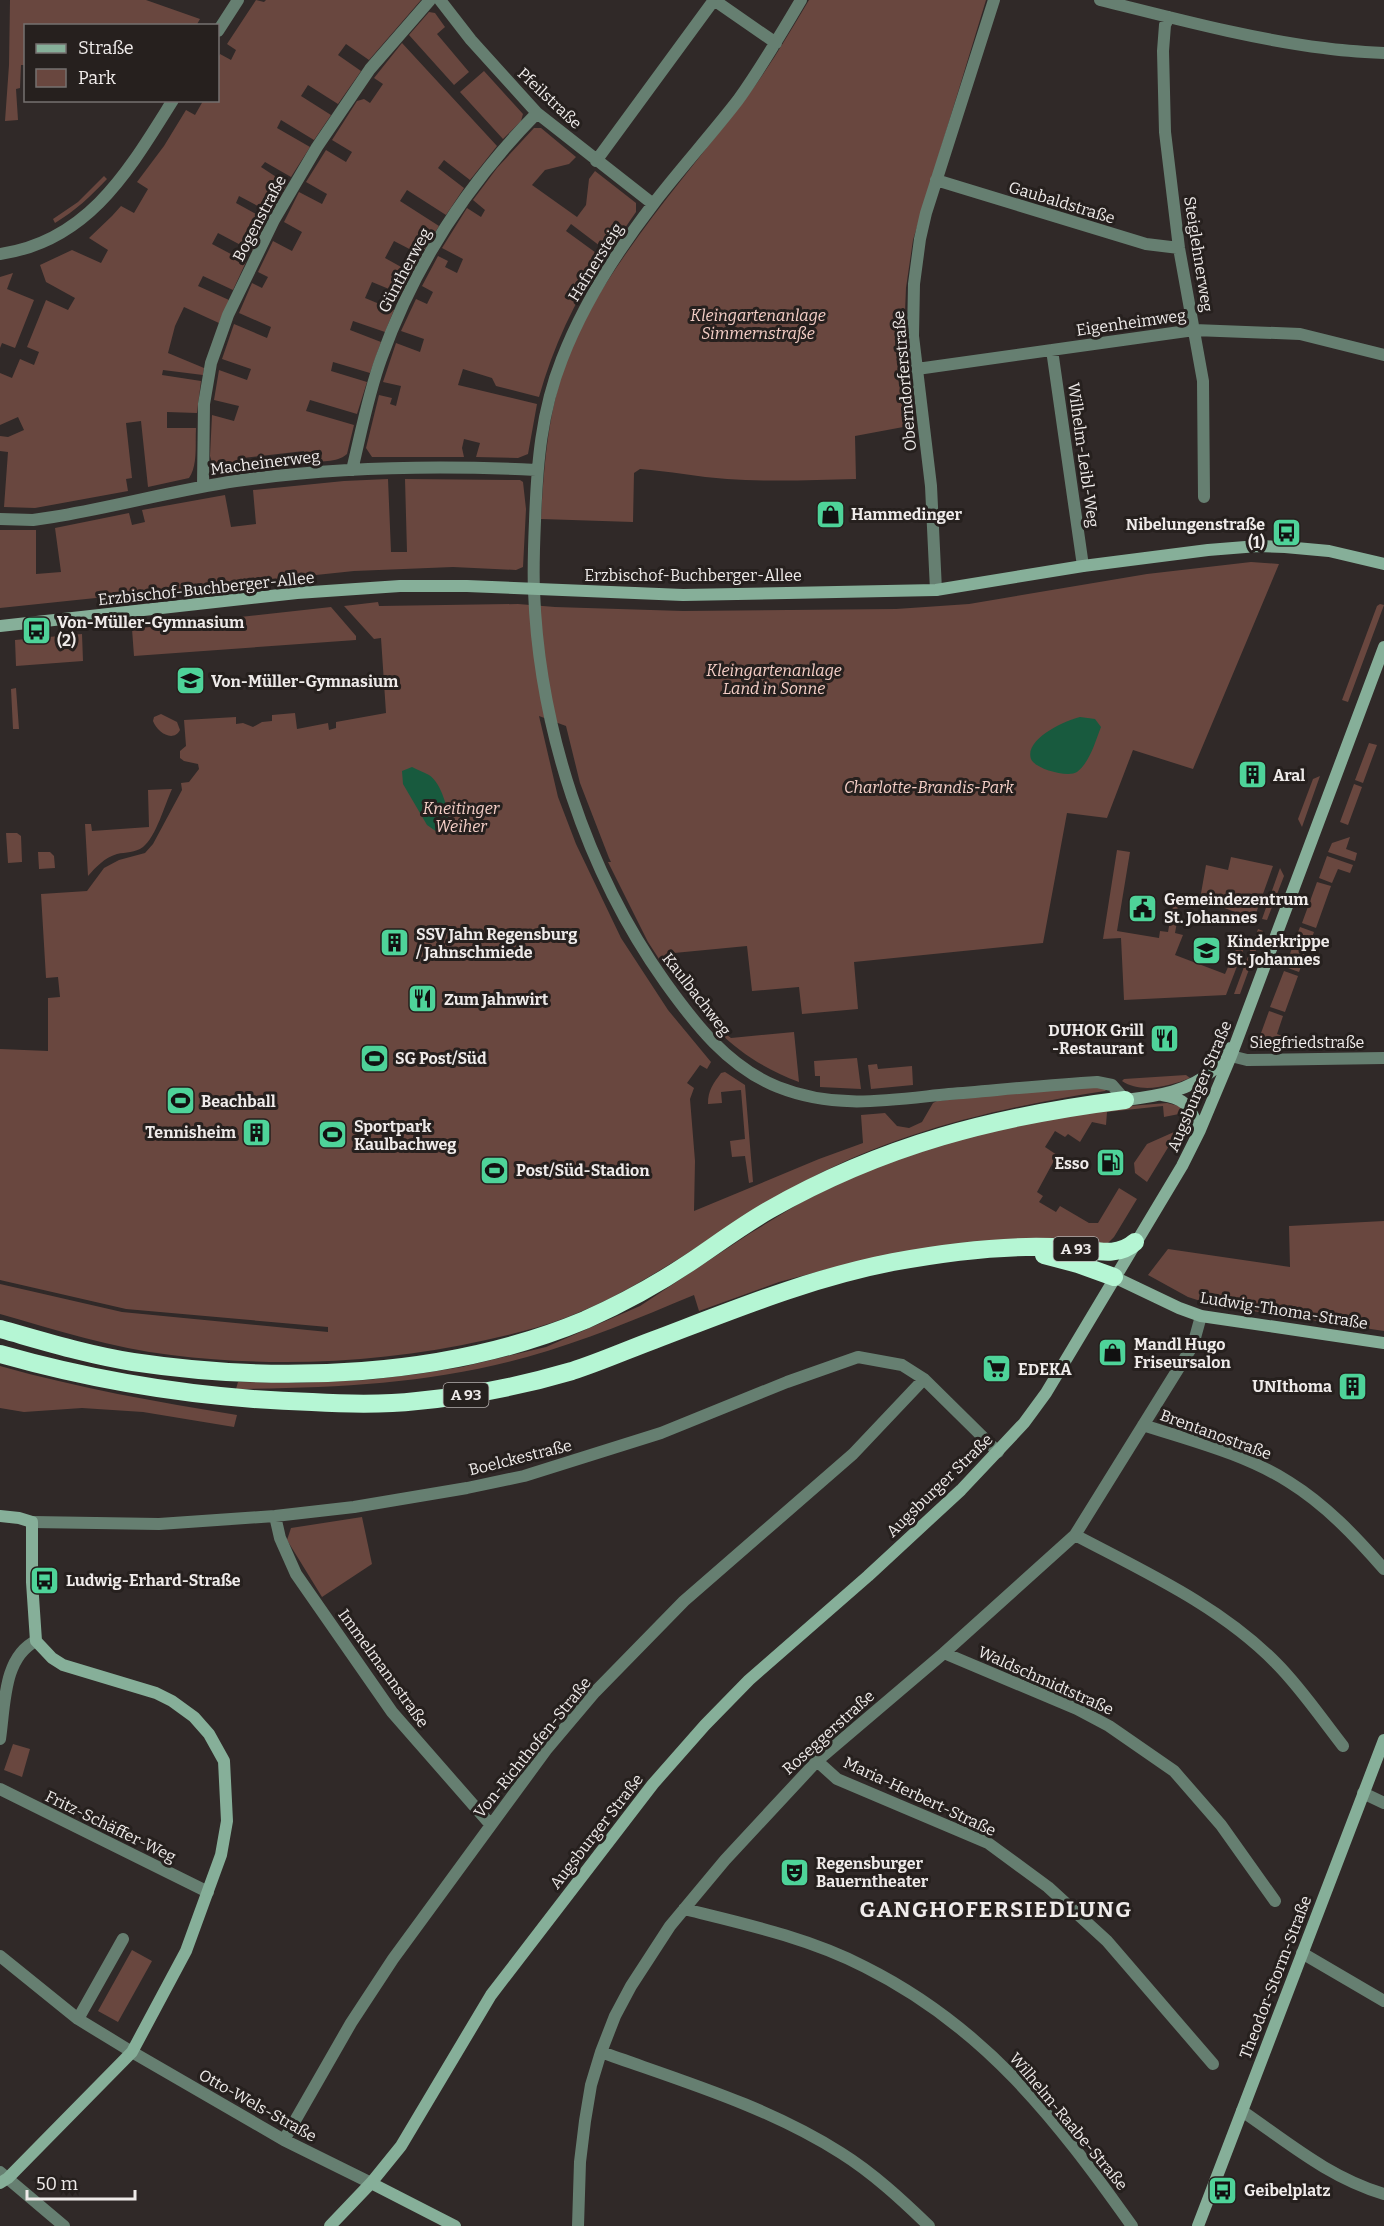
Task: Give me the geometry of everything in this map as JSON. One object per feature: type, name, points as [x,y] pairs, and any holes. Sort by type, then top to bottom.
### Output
[{"type":"highway","name":"A 93","points":[[0,1329],[51,1344],[130,1362],[211,1371],[277,1374],[340,1372],[461,1357],[529,1341],[637,1295],[765,1212],[809,1188],[899,1149],[951,1132],[1006,1119],[1057,1108],[1125,1100]]},
{"type":"highway","name":"A 93","points":[[0,1354],[48,1368],[151,1389],[266,1401],[348,1404],[415,1402],[495,1391],[574,1370],[774,1294],[830,1277],[915,1258],[1013,1249],[1069,1248],[1108,1252],[1124,1249],[1135,1242]]},
{"type":"highway","name":"A 93","points":[[1013,1249],[1064,1260],[1114,1277]]},
{"type":"street","points":[[219,29],[238,0]]},
{"type":"street","name":"Bogenstraße","points":[[203,486],[202,421],[205,396],[213,354],[228,315],[274,220],[317,147],[370,69],[430,0]]},
{"type":"street","name":"Pfeilstraße","points":[[440,0],[483,54],[537,113],[653,204]]},
{"type":"street","points":[[596,161],[714,0],[776,43]]},
{"type":"street","name":"Hafnersteig","points":[[534,589],[536,470],[547,403],[571,337],[608,269],[653,204],[736,102],[776,43],[801,0]]},
{"type":"street","name":"Oberndorferstraße","points":[[936,590],[931,486],[914,336],[914,284],[920,238],[936,180],[994,0]]},
{"type":"street","points":[[1100,0],[1169,17],[1324,48],[1384,53]]},
{"type":"street","name":"Steiglehnerweg","points":[[1169,17],[1165,25],[1163,51],[1164,106],[1170,181],[1179,249],[1203,381],[1204,497]]},
{"type":"street","points":[[0,254],[27,249],[55,237],[76,225],[90,213],[129,168],[172,102]]},
{"type":"street","name":"Güntherweg","points":[[352,470],[380,361],[411,289],[472,187],[537,113]]},
{"type":"street","name":"Gaubaldstraße","points":[[936,180],[1146,244],[1179,249]]},
{"type":"street","name":"Eigenheimweg","points":[[917,369],[1194,330],[1300,334],[1384,355]]},
{"type":"street","name":"Wilhelm-Leibl-Weg","points":[[1052,350],[1083,566]]},
{"type":"street","name":"Macheinerweg","points":[[0,519],[33,520],[53,517],[203,486],[273,476],[352,470],[536,470]]},
{"type":"street","name":"Erzbischof-Buchberger-Allee","points":[[0,626],[347,589],[438,585],[682,595],[936,590],[1083,566],[1258,546],[1329,551],[1384,564]]},
{"type":"street","name":"Kaulbachweg","points":[[534,589],[540,656],[563,766],[578,814],[598,863],[628,922],[653,964],[709,1039],[724,1053],[760,1079],[775,1086],[804,1096],[838,1102],[1097,1082],[1112,1085],[1125,1100]]},
{"type":"street","name":"Augsburger Straße","points":[[330,2226],[371,2183],[400,2146],[491,1995],[653,1784],[705,1725],[749,1680],[868,1576],[961,1490],[1024,1423],[1046,1393],[1182,1166],[1200,1130],[1238,1038],[1384,647]]},
{"type":"street","points":[[1125,1100],[1160,1095],[1190,1084],[1211,1072],[1238,1038]]},
{"type":"street","name":"Siegfriedstraße","points":[[1231,1056],[1247,1060],[1384,1058]]},
{"type":"street","points":[[1160,1095],[1183,1101],[1190,1109],[1200,1130]]},
{"type":"street","name":"Ludwig-Thoma-Straße","points":[[1114,1277],[1201,1316],[1384,1343]]},
{"type":"street","name":"Roseggerstraße","points":[[578,2226],[580,2162],[584,2131],[591,2085],[601,2052],[615,2016],[631,1986],[670,1926],[725,1860],[817,1761],[944,1653],[1075,1534],[1193,1345],[1201,1316]]},
{"type":"street","name":"Boelckestraße","points":[[0,1516],[32,1522],[159,1524],[275,1516],[372,1504],[466,1488],[524,1476],[661,1433],[787,1382],[858,1358],[902,1365],[924,1379],[998,1452]]},
{"type":"street","name":"Von-Richthofen-Straße","points":[[284,2140],[351,2023],[393,1959],[546,1750],[595,1692],[684,1601],[853,1454],[924,1379]]},
{"type":"street","name":"Brentanostraße","points":[[1143,1425],[1218,1449],[1268,1470],[1289,1482],[1356,1537],[1384,1569]]},
{"type":"street","name":"Immelmannstraße","points":[[275,1516],[280,1538],[296,1574],[392,1712],[490,1824]]},
{"type":"street","points":[[32,1522],[32,1582],[36,1641],[52,1658],[63,1665],[156,1693],[194,1717],[209,1734],[224,1761],[227,1821],[221,1856],[186,1951],[132,2052],[2,2178],[64,2226]]},
{"type":"street","points":[[1075,1534],[1191,1597],[1239,1630],[1277,1664],[1343,1746]]},
{"type":"street","points":[[0,1738],[10,1675],[21,1652],[36,1641]]},
{"type":"street","name":"Waldschmidtstraße","points":[[944,1653],[1077,1709],[1109,1726],[1174,1771],[1221,1825],[1275,1901]]},
{"type":"street","name":"Theodor-Storm-Straße","points":[[1198,2226],[1384,1740]]},
{"type":"street","name":"Maria-Herbert-Straße","points":[[817,1761],[837,1779],[988,1843],[1048,1887],[1107,1941],[1213,2064]]},
{"type":"street","name":"Fritz-Schäffer-Weg","points":[[0,1789],[208,1892]]},
{"type":"street","points":[[1363,1793],[1384,1803]]},
{"type":"street","name":"Wilhelm-Raabe-Straße","points":[[684,1909],[772,1932],[826,1950],[864,1966],[931,2004],[991,2054],[1024,2088],[1078,2152],[1132,2226]]},
{"type":"street","points":[[78,2019],[123,1939]]},
{"type":"street","points":[[1302,1953],[1384,2001]]},
{"type":"street","name":"Otto-Wels-Straße","points":[[0,1956],[78,2019],[284,2140],[371,2183]]},
{"type":"street","points":[[601,2052],[735,2100],[782,2120],[842,2153],[896,2194],[929,2226]]},
{"type":"street","points":[[1242,2111],[1314,2162],[1367,2189],[1384,2194]]},
{"type":"street","points":[[371,2183],[455,2226]]},
{"type":"green space","points":[[10,0],[146,0],[200,19],[197,24],[24,24],[24,65],[21,65],[20,88],[16,89],[18,120],[5,121]]},
{"type":"green space","points":[[256,0],[264,2],[266,0],[421,0],[369,60],[346,44],[338,55],[361,71],[338,104],[308,85],[301,96],[331,115],[314,140],[281,120],[277,128],[310,147],[291,177],[265,162],[261,167],[287,184],[271,213],[239,196],[236,203],[267,220],[252,251],[218,233],[212,244],[246,262],[233,290],[203,276],[198,286],[229,300],[219,323],[184,307],[175,326],[168,353],[204,368],[203,375],[163,370],[162,375],[201,381],[197,413],[167,412],[167,428],[196,428],[195,461],[189,478],[148,487],[141,421],[126,423],[132,478],[126,479],[128,491],[35,508],[4,507],[8,452],[0,451],[0,436],[8,437],[24,430],[18,417],[0,425],[0,373],[12,378],[20,359],[34,365],[39,352],[27,347],[46,300],[68,310],[75,298],[46,282],[40,265],[72,250],[101,263],[108,250],[89,238],[121,206],[134,213],[148,189],[137,182],[164,146],[186,110],[195,115],[202,102],[219,102],[219,56],[220,54],[231,60],[236,50],[227,44]]},
{"type":"green space","name":"Kleingartenanlage Simmernstraße","points":[[809,0],[986,0],[913,240],[905,312],[914,425],[855,436],[856,479],[743,480],[640,469],[634,473],[633,522],[541,519],[545,459],[555,400],[566,362],[592,306],[667,198],[758,81]]},
{"type":"green space","points":[[429,12],[435,13],[445,27],[437,34],[469,72],[454,85],[409,35]]},
{"type":"green space","points":[[402,43],[497,146],[470,180],[444,160],[438,168],[464,188],[446,215],[407,190],[400,201],[439,226],[421,255],[394,241],[385,258],[412,273],[401,294],[372,282],[365,298],[394,310],[385,332],[353,321],[350,330],[381,342],[370,373],[333,362],[331,371],[367,382],[357,414],[310,400],[306,411],[354,425],[347,454],[333,460],[306,462],[304,451],[243,458],[244,468],[215,473],[210,456],[212,415],[234,421],[239,406],[214,400],[219,370],[247,380],[251,369],[222,359],[234,324],[267,338],[271,327],[239,313],[252,283],[262,288],[268,277],[258,272],[273,241],[292,251],[302,232],[284,222],[299,192],[322,204],[327,194],[306,182],[326,150],[346,162],[352,152],[332,140],[357,101],[364,99],[370,103],[383,84],[374,78]]},
{"type":"green space","points":[[484,71],[523,114],[521,121],[503,139],[460,92]]},
{"type":"green space","points":[[534,128],[541,128],[576,157],[569,164],[545,170],[532,185],[577,217],[586,205],[589,179],[595,171],[636,203],[636,212],[614,244],[606,238],[600,246],[571,224],[566,231],[603,258],[565,325],[539,397],[496,386],[492,378],[463,369],[458,385],[537,404],[528,454],[518,458],[476,457],[480,443],[464,439],[462,448],[464,457],[372,457],[366,448],[379,395],[392,398],[390,404],[396,406],[401,386],[383,382],[396,343],[420,352],[424,339],[401,331],[416,299],[427,304],[433,292],[422,286],[438,256],[448,261],[445,267],[457,273],[463,259],[442,248],[467,208],[481,217],[485,210],[473,200],[497,168]]},
{"type":"green space","points":[[104,176],[107,179],[95,191],[55,223],[53,219],[78,202]]},
{"type":"green space","points":[[13,273],[7,289],[34,300],[15,348],[2,343],[0,348],[0,277]]},
{"type":"green space","points":[[388,479],[391,552],[407,552],[405,479],[520,480],[523,482],[526,509],[523,567],[516,570],[453,567],[354,571],[0,608],[0,530],[36,530],[36,574],[61,572],[55,528],[129,513],[132,525],[145,522],[142,510],[225,495],[231,527],[256,524],[253,490]]},
{"type":"green space","points":[[1251,562],[1279,564],[1193,769],[1133,750],[1107,818],[1067,813],[1043,943],[854,962],[858,1009],[802,1014],[799,987],[752,991],[747,946],[674,953],[661,962],[648,942],[608,862],[611,862],[580,783],[566,726],[539,716],[558,797],[576,844],[621,938],[668,1010],[711,1062],[707,1069],[700,1065],[687,1083],[694,1088],[690,1099],[695,1161],[694,1211],[863,1143],[861,1115],[885,1113],[897,1126],[909,1128],[922,1122],[933,1103],[937,1101],[1101,1085],[1105,1091],[991,1113],[916,1134],[880,1147],[844,1162],[778,1196],[659,1271],[597,1304],[545,1325],[447,1348],[329,1361],[210,1359],[128,1348],[0,1314],[0,1284],[122,1312],[328,1332],[328,1327],[126,1309],[0,1280],[0,1049],[48,1051],[48,998],[60,997],[58,977],[46,978],[41,894],[87,891],[104,868],[119,860],[145,853],[153,844],[182,790],[181,783],[189,782],[199,769],[198,764],[180,758],[180,751],[186,746],[184,720],[236,717],[236,724],[243,723],[253,727],[262,722],[272,721],[272,715],[295,713],[297,729],[328,723],[329,730],[336,728],[336,722],[386,713],[381,638],[374,639],[344,606],[378,602],[379,606],[518,604],[683,611],[896,609],[969,604],[1147,574]]},
{"type":"green space","points":[[1384,605],[1348,702],[1342,700],[1377,606]]},
{"type":"green space","points":[[331,607],[356,636],[356,640],[134,656],[132,629]]},
{"type":"green space","points":[[82,634],[83,661],[16,666],[15,640]]},
{"type":"green space","points":[[16,688],[19,729],[13,729],[11,689]]},
{"type":"green space","points":[[161,714],[177,722],[180,730],[177,734],[169,736],[158,729],[153,721],[154,717]]},
{"type":"green space","points":[[1369,743],[1377,745],[1363,783],[1355,780]]},
{"type":"green space","points":[[1320,776],[1302,827],[1298,819],[1313,779]]},
{"type":"green space","points":[[1354,784],[1362,787],[1348,825],[1340,822]]},
{"type":"green space","points":[[172,789],[148,842],[137,850],[108,858],[88,876],[85,824],[91,824],[92,831],[149,827],[148,790]]},
{"type":"green space","points":[[6,833],[17,833],[21,836],[22,862],[8,863]]},
{"type":"green space","points":[[1350,837],[1346,849],[1357,853],[1355,861],[1328,852],[1332,843]]},
{"type":"green space","points":[[1117,850],[1130,852],[1117,931],[1159,938],[1160,931],[1168,932],[1174,899],[1179,911],[1175,933],[1183,935],[1175,955],[1225,974],[1237,946],[1244,948],[1226,995],[1124,1000],[1121,938],[1103,939]]},
{"type":"green space","points":[[38,852],[50,852],[54,856],[55,868],[39,869]]},
{"type":"green space","points":[[1327,856],[1353,865],[1350,873],[1338,869],[1332,883],[1319,878]]},
{"type":"green space","points":[[1231,857],[1273,866],[1254,919],[1200,899],[1206,865],[1228,870]]},
{"type":"green space","points":[[1280,868],[1284,876],[1267,920],[1262,919]]},
{"type":"green space","points":[[1317,882],[1331,886],[1316,928],[1302,923]]},
{"type":"green space","points":[[1300,927],[1314,932],[1299,972],[1285,967]]},
{"type":"green space","points":[[1258,929],[1263,931],[1240,994],[1234,994]]},
{"type":"green space","points":[[1284,971],[1298,976],[1285,1012],[1270,1007]]},
{"type":"green space","points":[[1269,1011],[1283,1016],[1277,1034],[1307,1046],[1256,1047]]},
{"type":"green space","points":[[718,1028],[731,1038],[794,1032],[799,1082],[755,1061],[726,1039],[717,1030]]},
{"type":"green space","points":[[857,1058],[861,1089],[820,1087],[820,1076],[815,1076],[814,1061]]},
{"type":"green space","points":[[877,1064],[878,1069],[912,1066],[913,1085],[871,1089],[868,1065]]},
{"type":"green space","points":[[725,1072],[745,1085],[753,1182],[749,1183],[745,1156],[732,1157],[730,1141],[745,1139],[741,1090],[721,1092],[722,1103],[708,1104],[712,1087],[721,1073]]},
{"type":"green space","points":[[1186,1075],[1190,1078],[1174,1084],[1147,1088],[1122,1081],[1124,1079]]},
{"type":"green space","points":[[1167,1103],[1179,1106],[1185,1111],[1184,1113],[1164,1117],[1163,1106],[1107,1112],[1106,1125],[1092,1122],[1080,1142],[1068,1134],[1065,1137],[1055,1131],[1045,1147],[1057,1155],[1037,1192],[1043,1196],[1039,1202],[1056,1212],[1060,1206],[1089,1223],[1098,1223],[1119,1188],[1137,1199],[1114,1237],[1104,1247],[828,1269],[779,1282],[699,1311],[694,1295],[569,1344],[491,1366],[383,1383],[236,1389],[238,1382],[295,1383],[367,1380],[418,1374],[462,1367],[546,1347],[640,1306],[749,1234],[800,1203],[857,1174],[980,1131],[1104,1108]]},
{"type":"green space","points":[[1174,1132],[1177,1133],[1147,1182],[1135,1173],[1134,1163],[1147,1144]]},
{"type":"green space","points":[[1384,1221],[1384,1331],[1213,1305],[1188,1297],[1148,1275],[1168,1249],[1290,1267],[1289,1226]]},
{"type":"green space","points":[[0,1366],[118,1394],[237,1415],[234,1427],[143,1412],[82,1408],[24,1412],[0,1408]]},
{"type":"green space","points":[[362,1517],[372,1564],[322,1597],[287,1540],[291,1528]]},
{"type":"green space","points":[[13,1744],[30,1749],[22,1777],[4,1770]]},
{"type":"green space","points":[[132,1950],[152,1961],[118,2022],[98,2011]]},
{"type":"shaded area","points":[[1080,717],[1095,719],[1101,727],[1092,751],[1082,768],[1073,774],[1067,774],[1045,769],[1034,763],[1031,759],[1031,752],[1034,744],[1040,738],[1056,726]]},
{"type":"shaded area","points":[[412,767],[429,775],[441,790],[449,823],[440,834],[427,825],[403,784],[402,771]]},
{"type":"place","name":"Hammedinger","points":[[830,514]]},
{"type":"place","name":"Nibelungenstraße (1)","points":[[1286,533]]},
{"type":"place","name":"Von-Müller-Gymnasium (2)","points":[[36,631]]},
{"type":"place","name":"Von-Müller-Gymnasium","points":[[190,681]]},
{"type":"place","name":"Aral","points":[[1252,775]]},
{"type":"place","name":"Gemeindezentrum St. Johannes","points":[[1143,908]]},
{"type":"place","name":"SSV Jahn Regensburg / Jahnschmiede","points":[[395,943]]},
{"type":"place","name":"Kinderkrippe St. Johannes","points":[[1206,950]]},
{"type":"place","name":"Zum Jahnwirt","points":[[423,999]]},
{"type":"place","name":"DUHOK Grill -Restaurant","points":[[1165,1039]]},
{"type":"place","name":"SG Post/Süd","points":[[374,1058]]},
{"type":"place","name":"Beachball","points":[[180,1101]]},
{"type":"place","name":"Tennisheim","points":[[257,1132]]},
{"type":"place","name":"Sportpark Kaulbachweg","points":[[333,1135]]},
{"type":"place","name":"Esso","points":[[1110,1163]]},
{"type":"place","name":"Post/Süd-Stadion","points":[[495,1170]]},
{"type":"place","name":"Mandl Hugo Friseursalon","points":[[1113,1353]]},
{"type":"place","name":"EDEKA","points":[[997,1369]]},
{"type":"place","name":"UNIthoma","points":[[1353,1386]]},
{"type":"place","name":"Ludwig-Erhard-Straße","points":[[45,1580]]},
{"type":"place","name":"Regensburger Bauerntheater","points":[[795,1872]]},
{"type":"place","name":"Geibelplatz","points":[[1223,2190]]},
{"type":"district","name":"GANGHOFERSIEDLUNG","points":[[996,1909]]},
{"type":"park label","name":"Kleingartenanlage Land in Sonne","points":[[774,679]]},
{"type":"park label","name":"Charlotte-Brandis-Park","points":[[929,787]]},
{"type":"park label","name":"Kneitinger Weiher","points":[[461,817]]}]
